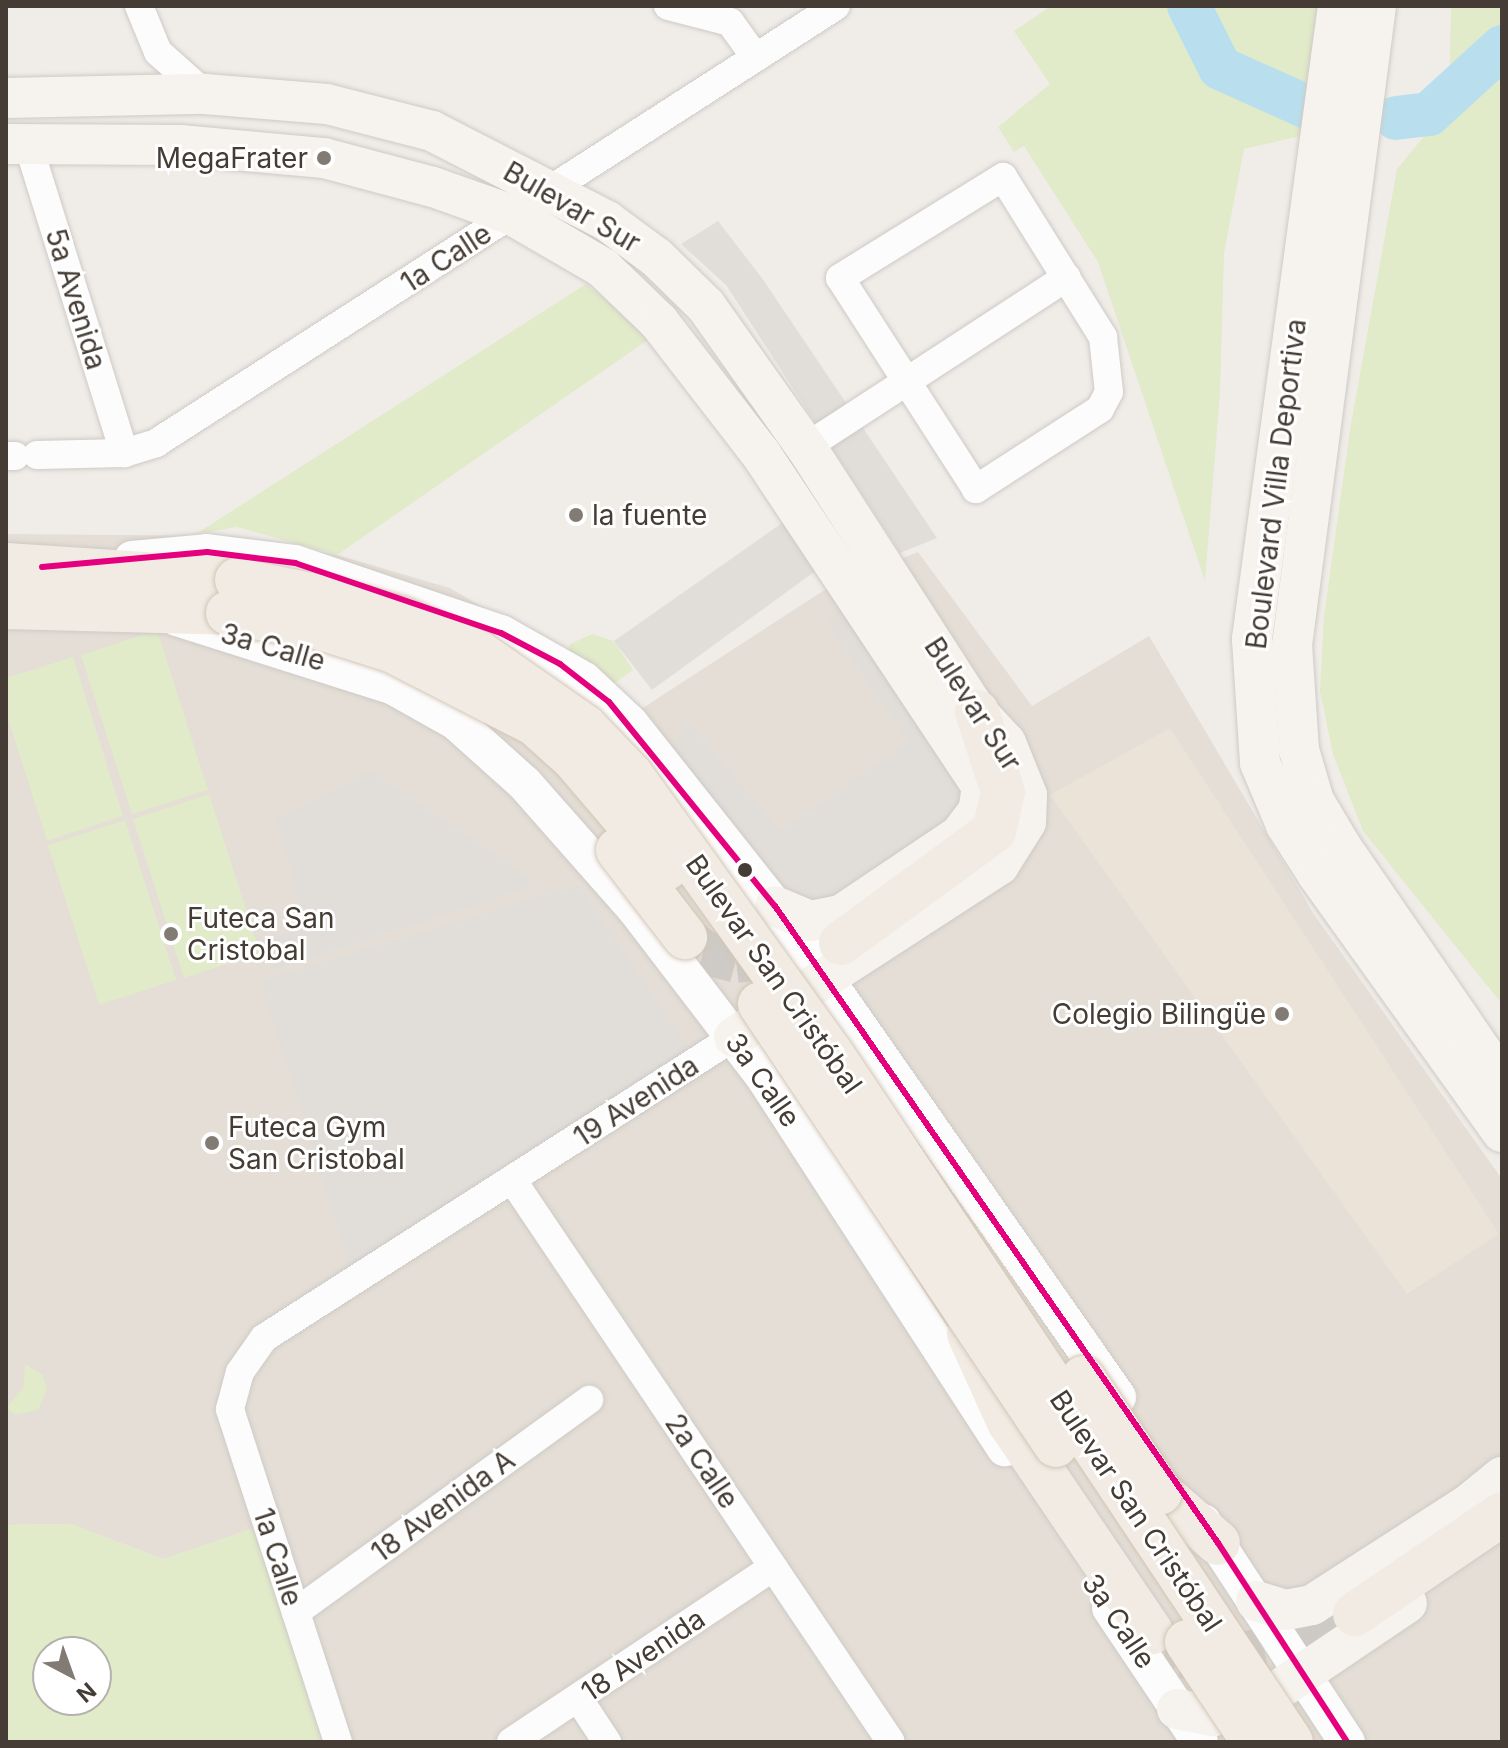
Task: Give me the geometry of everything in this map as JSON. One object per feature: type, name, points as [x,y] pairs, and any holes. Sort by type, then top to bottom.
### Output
[{"type":"main road","name":"Boulevard Villa Deportiva","points":[[1338,6],[1252,639],[1260,763],[1286,825],[1318,875],[1493,1086]]},
{"type":"main road","name":"Boulevard Villa Deportiva","points":[[1376,6],[1292,645],[1299,750],[1314,801],[1493,1086],[1502,1132]]},
{"type":"main road","name":"Bulevar Sur","points":[[6,98],[205,94],[327,104],[432,131],[552,189],[657,258],[706,306],[806,447],[968,729]]},
{"type":"main road","name":"Bulevar Sur","points":[[17,144],[180,145],[324,158],[512,215],[603,268],[690,358],[968,729],[1006,743],[1020,771],[1026,822]]},
{"type":"main road","name":"Bulevar San Cristóbal","points":[[24,566],[232,597],[331,599],[402,619],[479,653],[585,727],[631,775],[831,1053],[1291,1742]]},
{"type":"main road","name":"Bulevar San Cristóbal","points":[[6,607],[157,611],[232,597],[391,650],[535,724],[574,759],[676,880],[1254,1742]]},
{"type":"main road","points":[[464,685],[502,731],[589,812],[685,937]]},
{"type":"main road","points":[[775,906],[810,921],[841,915],[960,835],[978,811],[982,787],[968,729]]},
{"type":"main road","points":[[834,962],[994,831],[1003,792],[968,729]]},
{"type":"main road","name":"19 Avenida","points":[[734,1037],[834,962],[999,865],[1026,822]]},
{"type":"main road","points":[[831,1053],[899,1115],[935,1160],[1160,1492],[1218,1543]]},
{"type":"main road","points":[[962,1305],[972,1345],[1009,1422],[1151,1632]]},
{"type":"main road","points":[[1256,1601],[1286,1610],[1312,1605],[1469,1504],[1502,1477]]},
{"type":"main road","points":[[1355,1614],[1502,1514]]},
{"type":"main road","points":[[1177,1709],[1214,1716],[1256,1705],[1502,1536]]},
{"type":"street","points":[[139,6],[158,52],[205,94]]},
{"type":"street","points":[[668,6],[730,22],[756,58]]},
{"type":"street","name":"1a Calle","points":[[19,456],[124,453],[156,443],[836,6]]},
{"type":"street","points":[[158,52],[149,95],[153,122],[180,145]]},
{"type":"street","name":"5a Avenida","points":[[17,144],[124,453]]},
{"type":"street","points":[[1003,177],[1103,337],[1109,392],[1100,409],[976,489],[906,381],[840,278],[1003,177]]},
{"type":"street","points":[[806,447],[1067,277]]},
{"type":"street","points":[[24,566],[207,552],[295,563],[501,633],[584,680],[630,723],[775,906],[834,962],[966,1177],[1218,1543],[1303,1675],[1339,1740]]},
{"type":"street","name":"3a Calle","points":[[157,611],[349,669],[430,704],[479,739],[560,822],[734,1037],[1200,1742]]},
{"type":"street","points":[[560,822],[559,791],[630,723]]},
{"type":"street","name":"19 Avenida","points":[[240,1372],[264,1338],[734,1037]]},
{"type":"street","points":[[884,1265],[885,1240],[906,1196],[939,1175],[966,1177]]},
{"type":"street","name":"2a Calle","points":[[513,1181],[891,1742]]},
{"type":"street","name":"1a Calle","points":[[240,1372],[230,1409],[338,1742]]},
{"type":"street","name":"18 Avenida A","points":[[296,1612],[589,1400]]},
{"type":"street","name":"18 Avenida","points":[[511,1742],[773,1567]]},
{"type":"street","points":[[578,1698],[607,1742]]},
{"type":"shaded area","points":[[718,221],[762,278],[937,538],[900,553],[726,285],[681,244]]},
{"type":"shaded area","points":[[792,516],[825,564],[652,690],[614,641]]},
{"type":"shaded area","points":[[6,534],[233,536],[337,555],[450,588],[565,656],[635,713],[823,591],[918,552],[1032,706],[1149,636],[1313,913],[1502,1179],[1502,1742],[322,1742],[255,1528],[163,1559],[71,1524],[6,1525]]},
{"type":"shaded area","points":[[851,603],[970,805],[852,893],[807,902],[667,752],[689,723],[781,831],[908,741],[826,622]]},
{"type":"shaded area","name":"Colegio Bilingüe","points":[[1170,728],[1499,1234],[1407,1294],[1050,795]]},
{"type":"shaded area","points":[[371,770],[538,884],[271,971],[258,940],[306,929],[277,819]]},
{"type":"shaded area","points":[[579,885],[688,1046],[355,1281],[260,981]]},
{"type":"green space","points":[[1051,6],[1323,6],[1300,136],[1244,149],[1224,253],[1220,392],[1205,581],[1098,262],[1024,146],[1014,152],[998,127],[1050,84],[1014,31]]},
{"type":"green space","points":[[1451,6],[1502,6],[1502,1004],[1363,831],[1333,754],[1320,691],[1324,616],[1350,430],[1397,169],[1449,106]]},
{"type":"green space","points":[[586,284],[652,337],[337,555],[237,527],[196,534]]},
{"type":"green space","points":[[157,630],[208,790],[132,814],[81,655]]},
{"type":"green space","points":[[592,634],[614,641],[633,670],[605,690],[565,656],[570,644]]},
{"type":"green space","points":[[73,657],[123,816],[47,841],[6,712],[6,678]]},
{"type":"green space","points":[[209,794],[260,953],[184,978],[133,819]]},
{"type":"green space","points":[[125,820],[176,980],[99,1005],[48,845]]},
{"type":"green space","points":[[25,1364],[43,1375],[47,1389],[38,1410],[15,1415],[6,1408],[23,1388]]},
{"type":"green space","points":[[71,1524],[163,1559],[255,1528],[322,1742],[6,1742],[6,1525]]},
{"type":"waterway","points":[[1189,6],[1220,68],[1309,108]]},
{"type":"waterway","points":[[1396,118],[1429,114],[1502,47]]},
{"type":"tunnel","points":[[685,937],[703,952],[736,961],[796,954]]},
{"type":"tunnel","points":[[1151,1632],[1166,1650],[1180,1656],[1221,1659],[1297,1642],[1355,1614]]},
{"type":"transit line","points":[[42,567],[207,552],[295,563],[501,633],[560,664],[609,702],[775,906],[1218,1543],[1347,1742]]},
{"type":"place","name":"MegaFrater","points":[[324,158]]},
{"type":"place","name":"la fuente","points":[[576,515]]},
{"type":"place","name":"Futeca San Cristobal","points":[[171,934]]},
{"type":"place","name":"Colegio Bilingüe","points":[[1282,1014]]},
{"type":"place","name":"Futeca Gym San Cristobal","points":[[212,1143]]}]
